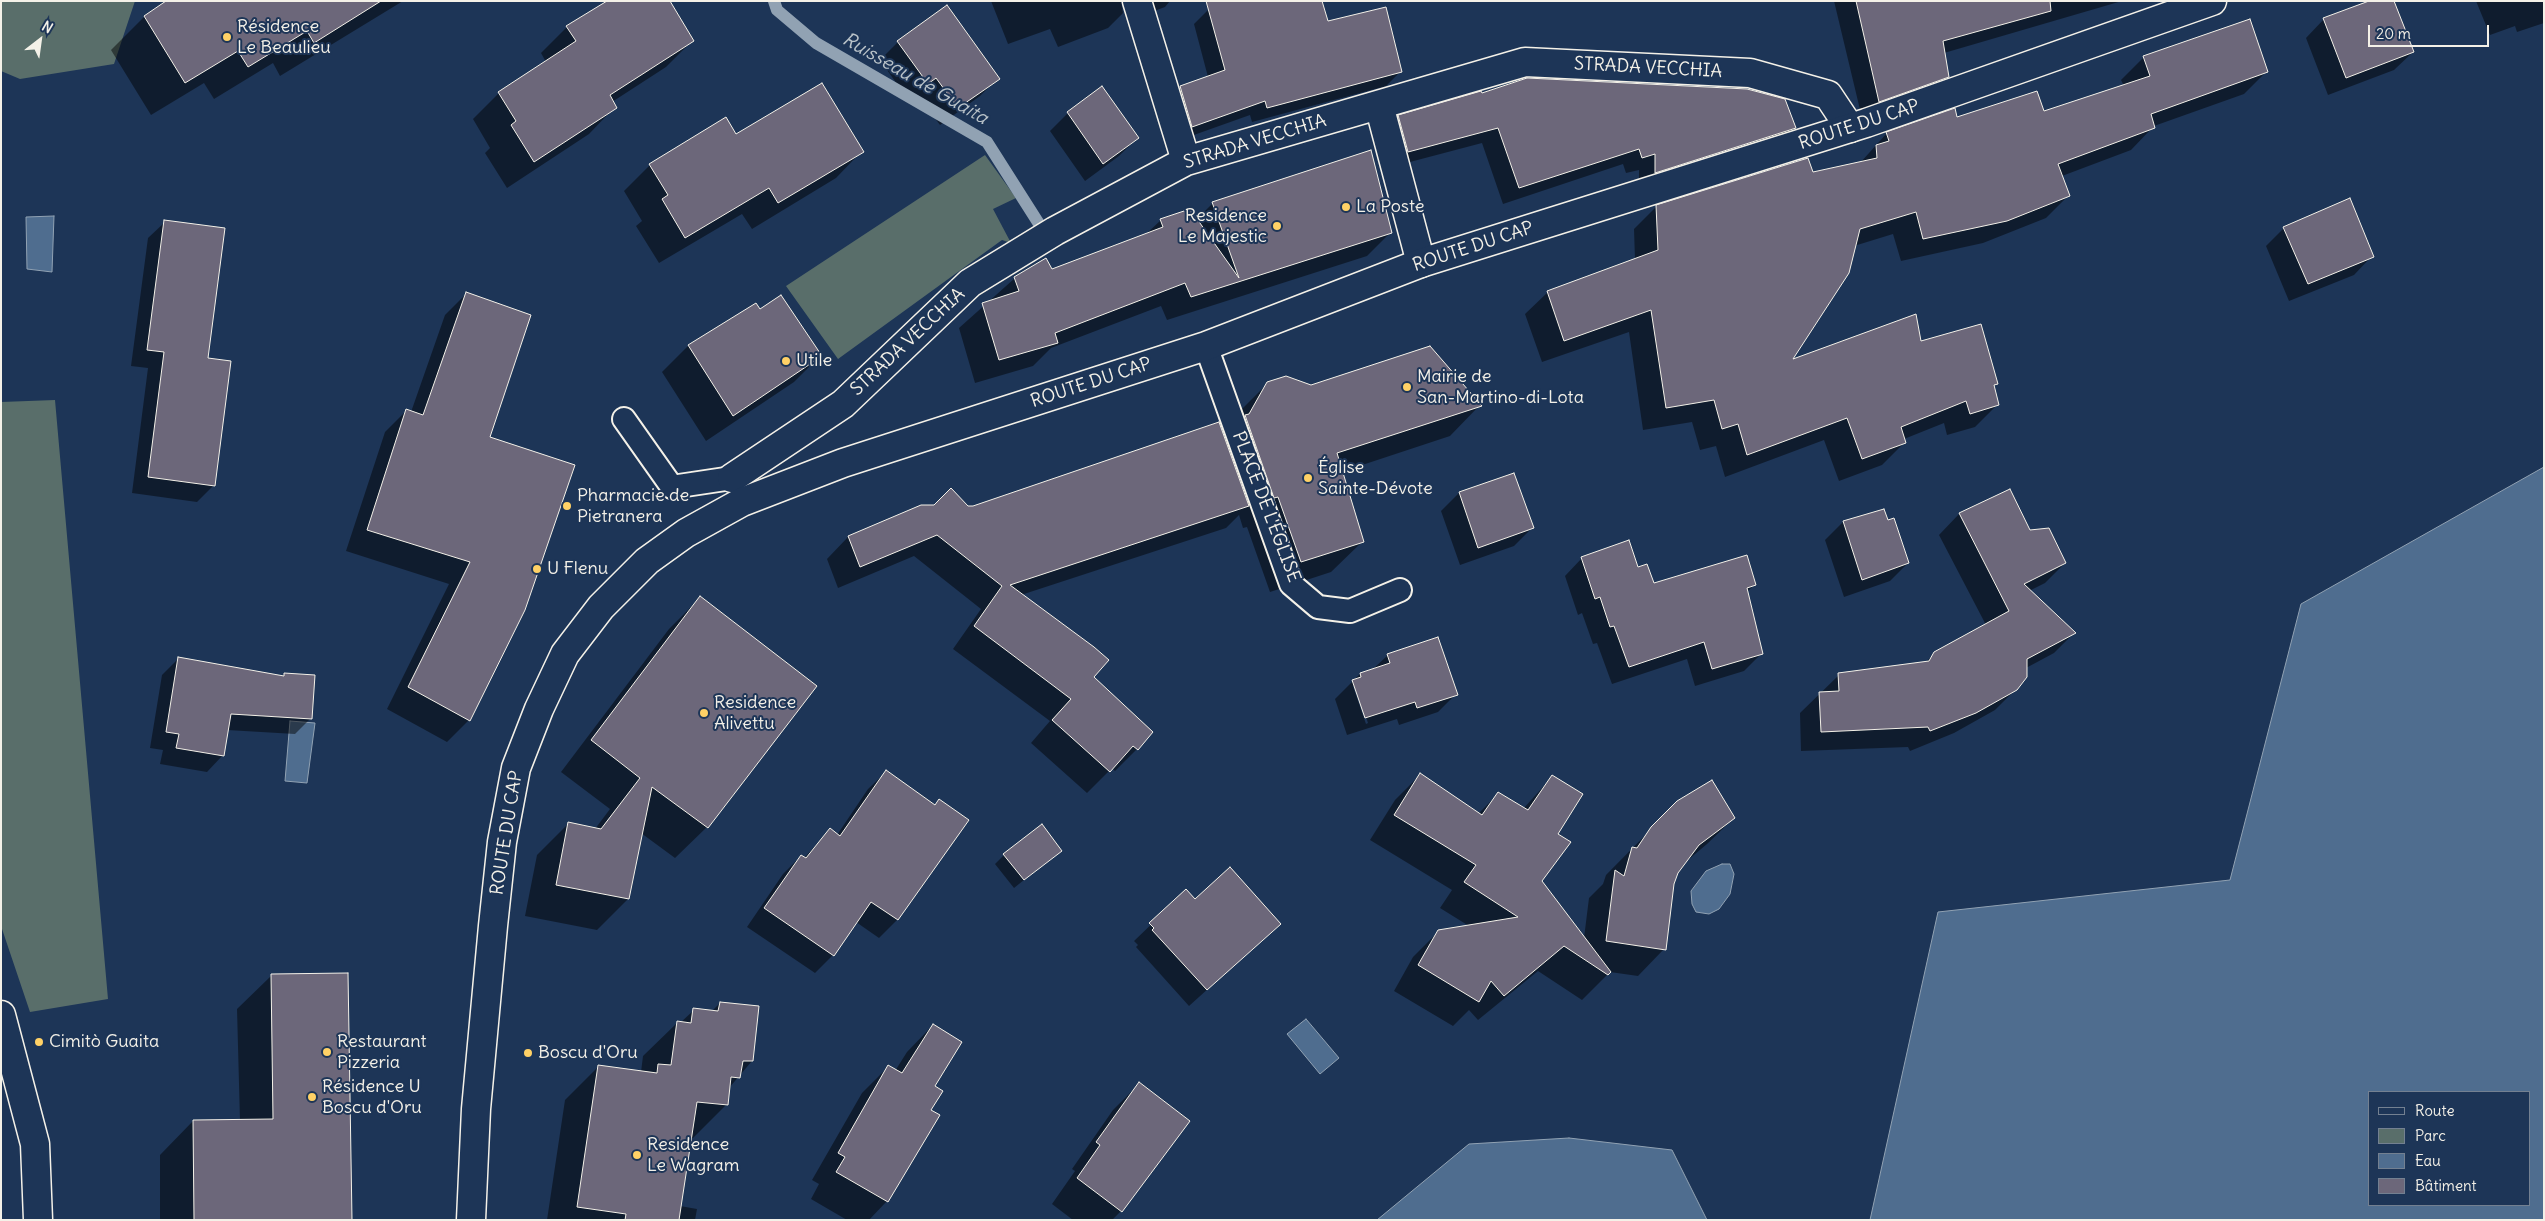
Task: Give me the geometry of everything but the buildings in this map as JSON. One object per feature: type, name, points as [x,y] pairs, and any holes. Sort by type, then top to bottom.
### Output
[{"type":"main road","points":[[1137,1],[1186,161]]},
{"type":"main road","name":"ROUTE DU CAP","points":[[471,1220],[476,1109],[493,926],[502,842],[516,768],[539,709],[565,654],[601,607],[647,561],[686,533],[742,502],[852,460],[1206,346],[1421,263],[1850,128],[2212,1]]},
{"type":"main road","name":"STRADA VECCHIA","points":[[732,478],[843,404],[970,283],[1055,231],[1186,161],[1525,62],[1750,72],[1828,95],[1850,128]]},
{"type":"main road","points":[[1378,105],[1421,263]]},
{"type":"main road","points":[[1,1015],[35,1144],[38,1220]]},
{"type":"lane","name":"PLACE DE L'ÉGLISE","points":[[1206,346],[1291,584],[1318,607],[1350,610],[1400,590]]},
{"type":"lane","points":[[624,419],[672,487],[732,478]]},
{"type":"green space","points":[[1,1],[135,1],[114,64],[20,79],[1,71]]},
{"type":"green space","points":[[985,155],[1016,198],[993,209],[1011,243],[1002,240],[838,359],[786,286]]},
{"type":"green space","points":[[55,400],[108,999],[30,1012],[1,926],[1,402]]},
{"type":"water","points":[[54,216],[52,272],[27,269],[26,217]]},
{"type":"water","points":[[2544,467],[2544,1220],[1870,1220],[1938,912],[2230,880],[2301,604]]},
{"type":"water","points":[[290,721],[315,723],[307,783],[285,781]]},
{"type":"water","points":[[1722,864],[1730,864],[1734,874],[1730,894],[1719,909],[1709,914],[1696,912],[1692,904],[1691,891],[1706,871]]},
{"type":"water","points":[[1306,1019],[1339,1058],[1320,1074],[1287,1034]]},
{"type":"water","points":[[1569,1138],[1672,1150],[1707,1220],[1377,1220],[1469,1144]]},
{"type":"waterway","name":"Ruisseau de Guaita","points":[[774,1],[777,10],[816,43],[987,142],[1041,227]]},
{"type":"place","name":"Résidence Le Beaulieu","points":[[227,37]]},
{"type":"place","name":"La Poste","points":[[1346,207]]},
{"type":"place","name":"Residence Le Majestic","points":[[1277,226]]},
{"type":"place","name":"Utile","points":[[786,361]]},
{"type":"place","name":"Mairie de San-Martino-di-Lota","points":[[1407,387]]},
{"type":"place","name":"Église Sainte-Dévote","points":[[1308,478]]},
{"type":"place","name":"Pharmacie de Pietranera","points":[[567,506]]},
{"type":"place","name":"U Flenu","points":[[537,569]]},
{"type":"place","name":"Residence Alivettu","points":[[704,713]]},
{"type":"place","name":"Cimitò Guaita","points":[[39,1042]]},
{"type":"place","name":"Restaurant Pizzeria","points":[[327,1052]]},
{"type":"place","name":"Boscu d'Oru","points":[[528,1053]]},
{"type":"place","name":"Résidence U Boscu d'Oru","points":[[312,1097]]},
{"type":"place","name":"Residence Le Wagram","points":[[637,1155]]}]
